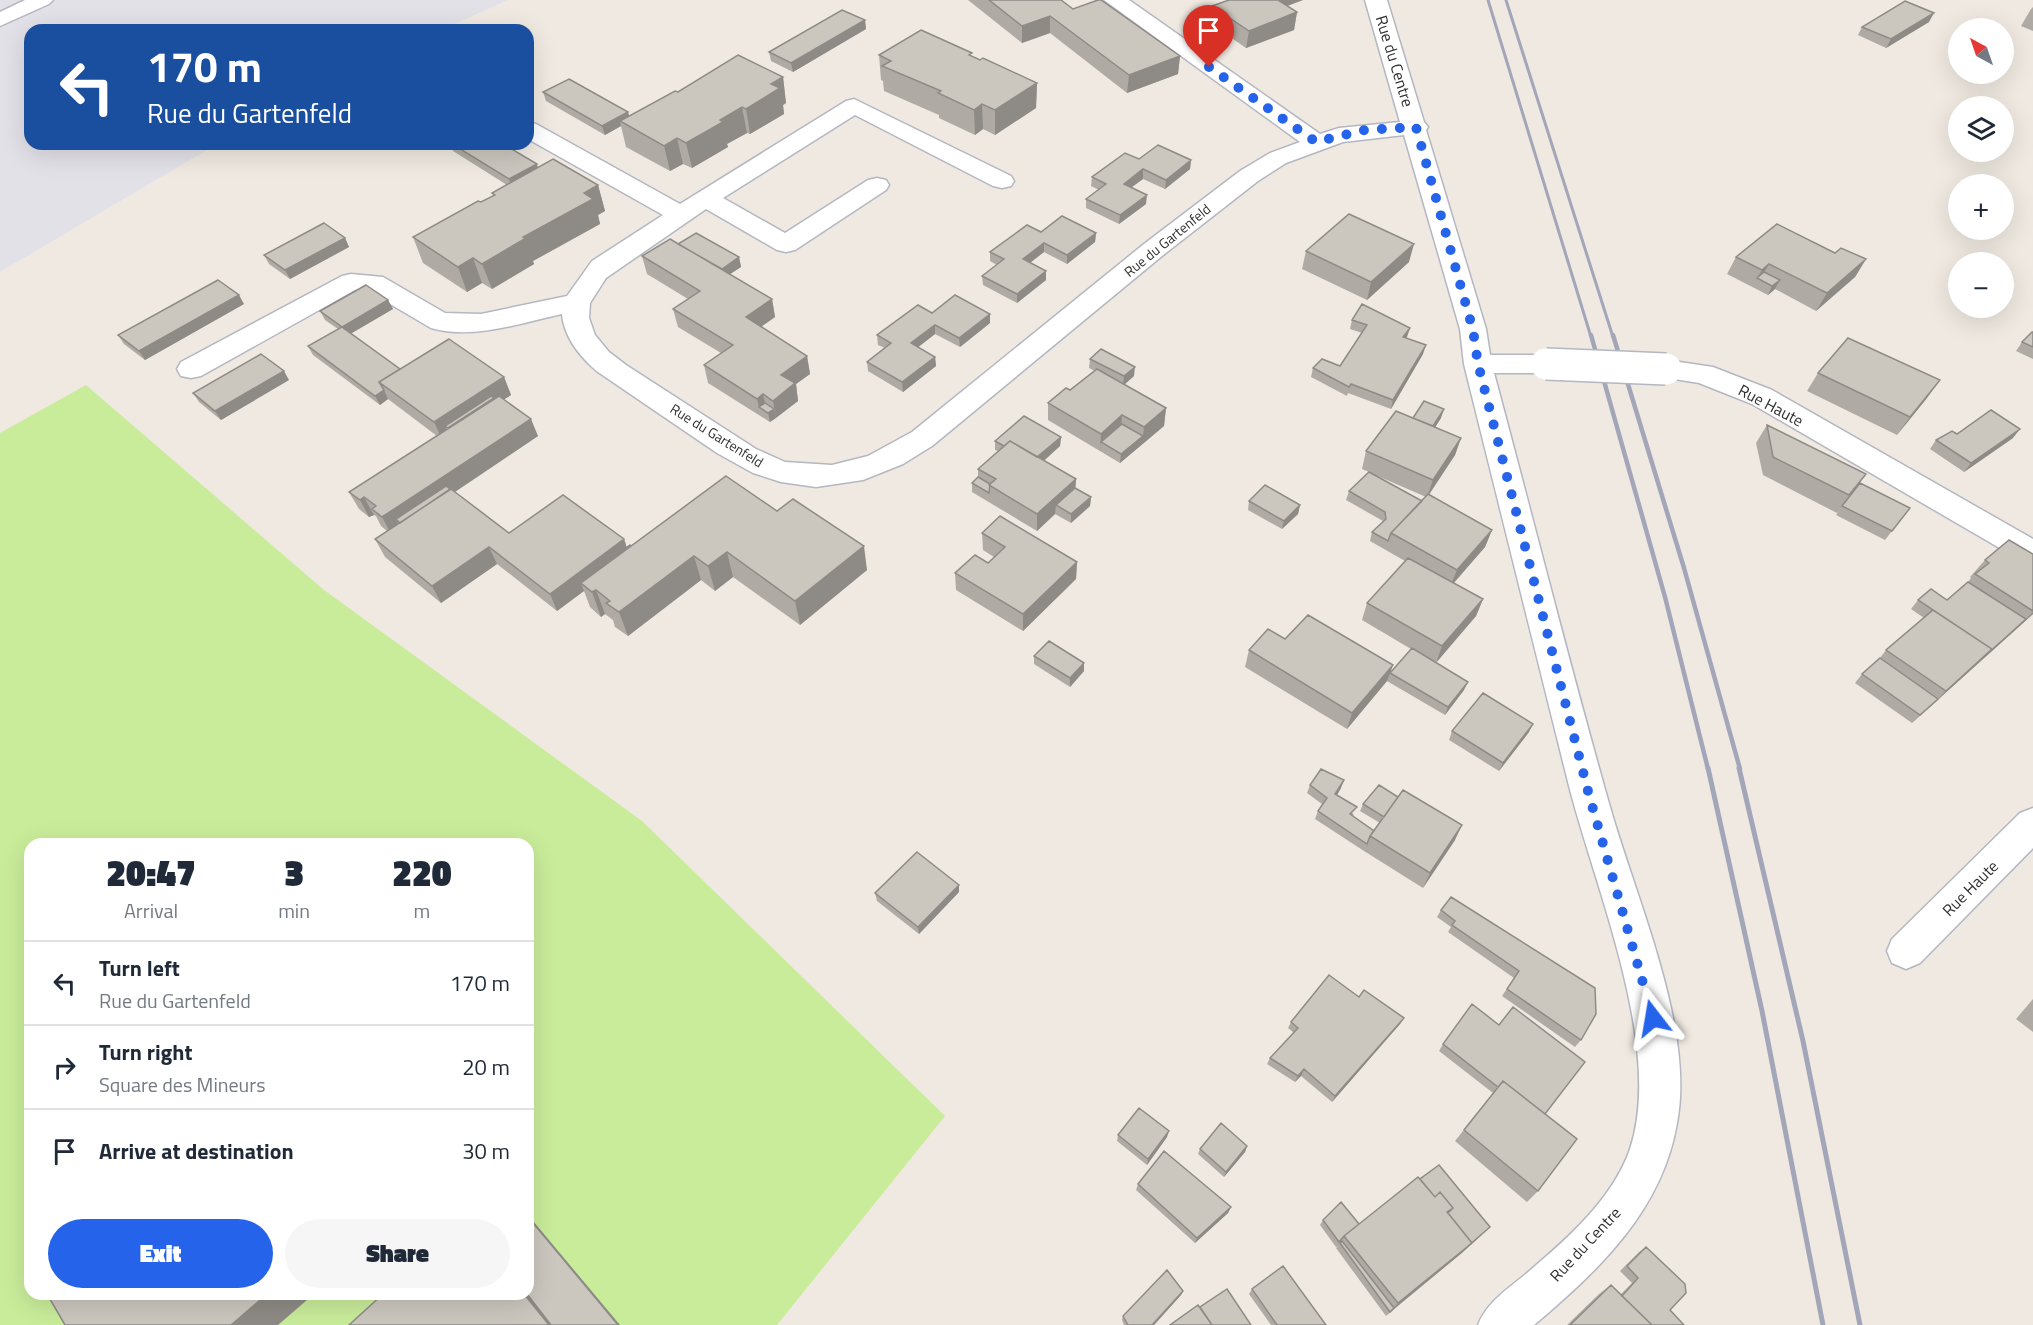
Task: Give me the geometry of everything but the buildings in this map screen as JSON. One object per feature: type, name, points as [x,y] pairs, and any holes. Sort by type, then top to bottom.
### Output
[{"type":"street","points":[[0,20],[42,0]]},
{"type":"street","points":[[1115,0],[1316,142]]},
{"type":"street","name":"Rue du Centre","points":[[1376,0],[1416,127],[1473,330],[1478,364],[1589,795],[1650,1002],[1660,1072],[1659,1116],[1651,1148],[1637,1183],[1614,1218],[1584,1250],[1500,1325]]},
{"type":"street","points":[[191,369],[351,282],[374,284],[440,322],[481,323],[577,302],[588,281],[601,267],[705,198],[854,106],[1002,181]]},
{"type":"street","name":"Rue du Gartenfeld","points":[[577,302],[575,317],[581,335],[609,366],[748,457],[777,471],[798,476],[868,470],[894,459],[922,439],[1153,250],[1249,176],[1278,158],[1316,142],[1365,130],[1416,127]]},
{"type":"street","points":[[534,132],[681,214]]},
{"type":"street","points":[[705,198],[786,244],[877,185]]},
{"type":"street","name":"Rue Haute","points":[[1478,364],[1546,364],[1666,369],[1703,374],[1762,398],[2033,553]]},
{"type":"street","name":"Rue Haute","points":[[1906,951],[2033,824]]},
{"type":"shaded area","points":[[0,0],[508,0],[454,24],[24,24],[24,150],[207,150],[0,272]]},
{"type":"green space","points":[[86,385],[324,590],[642,821],[945,1116],[777,1325],[0,1325],[0,433]]},
{"type":"railway","points":[[1488,0],[1591,337]]},
{"type":"railway","points":[[1506,0],[1613,337]]},
{"type":"railway","points":[[1591,335],[1665,597],[1708,769]]},
{"type":"railway","points":[[1613,335],[1684,568],[1740,769]]},
{"type":"railway","points":[[1708,768],[1762,1011],[1823,1325]]},
{"type":"railway","points":[[1739,768],[1803,1041],[1860,1325]]},
{"type":"route","points":[[1209,67],[1316,142],[1365,130],[1416,127],[1473,330],[1478,364],[1589,795],[1653,1018]]}]
